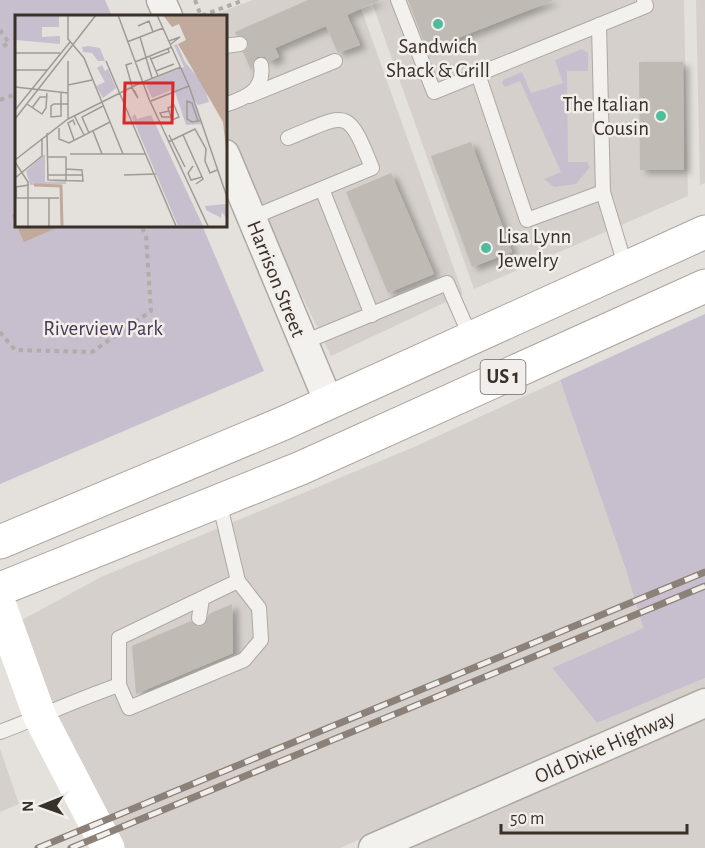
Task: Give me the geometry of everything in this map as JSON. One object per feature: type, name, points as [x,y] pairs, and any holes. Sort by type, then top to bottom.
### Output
[{"type":"main road","name":"US 1","points":[[0,542],[329,403],[705,233]]},
{"type":"main road","points":[[697,290],[687,276],[690,260],[705,233]]},
{"type":"main road","points":[[582,342],[609,305],[623,269]]},
{"type":"main road","name":"US 1","points":[[0,589],[301,468],[697,290]]},
{"type":"main road","points":[[0,606],[40,717],[108,848]]},
{"type":"street","points":[[161,0],[168,15]]},
{"type":"street","name":"Harrison Street","points":[[226,156],[329,403]]},
{"type":"street","name":"Old Dixie Highway","points":[[373,848],[705,703]]},
{"type":"lane","points":[[398,0],[434,92],[646,6],[644,0]]},
{"type":"lane","points":[[599,25],[603,192],[623,269]]},
{"type":"lane","points":[[226,46],[240,44]]},
{"type":"lane","points":[[226,105],[335,61]]},
{"type":"lane","points":[[249,96],[260,85],[261,65]]},
{"type":"lane","points":[[478,74],[527,220],[603,192]]},
{"type":"lane","points":[[251,218],[372,168],[358,134],[349,122],[336,118],[288,138]]},
{"type":"lane","points":[[322,189],[372,315]]},
{"type":"lane","points":[[302,343],[447,284],[471,338]]},
{"type":"lane","points":[[219,501],[238,581],[259,608],[261,640],[244,660],[201,672],[164,688],[129,708],[119,685],[119,638],[238,581]]},
{"type":"lane","points":[[200,618],[202,599]]},
{"type":"lane","points":[[165,617],[165,633]]},
{"type":"lane","points":[[0,732],[40,717],[70,701],[119,685]]},
{"type":"path","points":[[195,0],[201,15]]},
{"type":"path","points":[[204,15],[244,0]]},
{"type":"path","points":[[0,30],[9,43],[0,48]]},
{"type":"path","points":[[0,100],[15,94]]},
{"type":"path","points":[[0,332],[15,350],[92,352],[151,311],[146,236],[141,226]]},
{"type":"shaded area","points":[[253,0],[358,0],[463,294],[331,356],[226,138],[226,15],[213,15]]},
{"type":"shaded area","points":[[371,0],[684,0],[688,196],[474,289]]},
{"type":"shaded area","points":[[696,0],[705,0],[705,183],[700,185]]},
{"type":"shaded area","points":[[16,226],[52,226],[54,229],[24,242]]},
{"type":"shaded area","points":[[560,380],[626,570],[643,628],[552,668],[597,723],[705,678],[705,688],[340,848],[123,848],[55,709],[20,621],[101,577],[414,447]]},
{"type":"shaded area","points":[[705,717],[705,848],[406,848]]},
{"type":"shaded area","points":[[0,749],[19,804],[0,812]]},
{"type":"green space","name":"Riverview Park","points":[[0,0],[105,0],[112,15],[15,15],[15,226],[202,226],[264,371],[0,484]]},
{"type":"green space","points":[[582,49],[588,53],[588,71],[567,71],[568,162],[587,162],[590,167],[576,184],[554,187],[544,179],[561,172],[520,81],[505,87],[502,83],[503,80],[522,72],[531,93],[563,83],[555,60]]},
{"type":"green space","points":[[705,314],[705,678],[597,723],[552,668],[643,628],[626,570],[560,380]]},
{"type":"building","points":[[308,0],[380,0],[347,15],[360,45],[338,53],[326,26],[275,48],[279,57],[269,62],[265,57],[257,57],[251,70],[243,52],[248,47],[247,39],[236,35],[235,32]]},
{"type":"building","points":[[408,0],[552,0],[552,1],[427,50]]},
{"type":"building","name":"The Italian Cousin","points":[[639,62],[683,62],[684,170],[640,170]]},
{"type":"building","points":[[471,142],[512,252],[472,267],[431,156]]},
{"type":"building","points":[[391,173],[434,274],[388,293],[346,192]]},
{"type":"building","points":[[232,604],[233,653],[136,694],[132,646],[191,621],[197,627],[203,626],[209,614]]},
{"type":"railway","points":[[38,848],[705,572]]},
{"type":"railway","points":[[71,848],[705,586]]},
{"type":"place","name":"Sandwich Shack & Grill","points":[[438,24]]},
{"type":"place","name":"The Italian Cousin","points":[[661,116]]},
{"type":"place","name":"Lisa Lynn Jewelry","points":[[486,248]]}]
